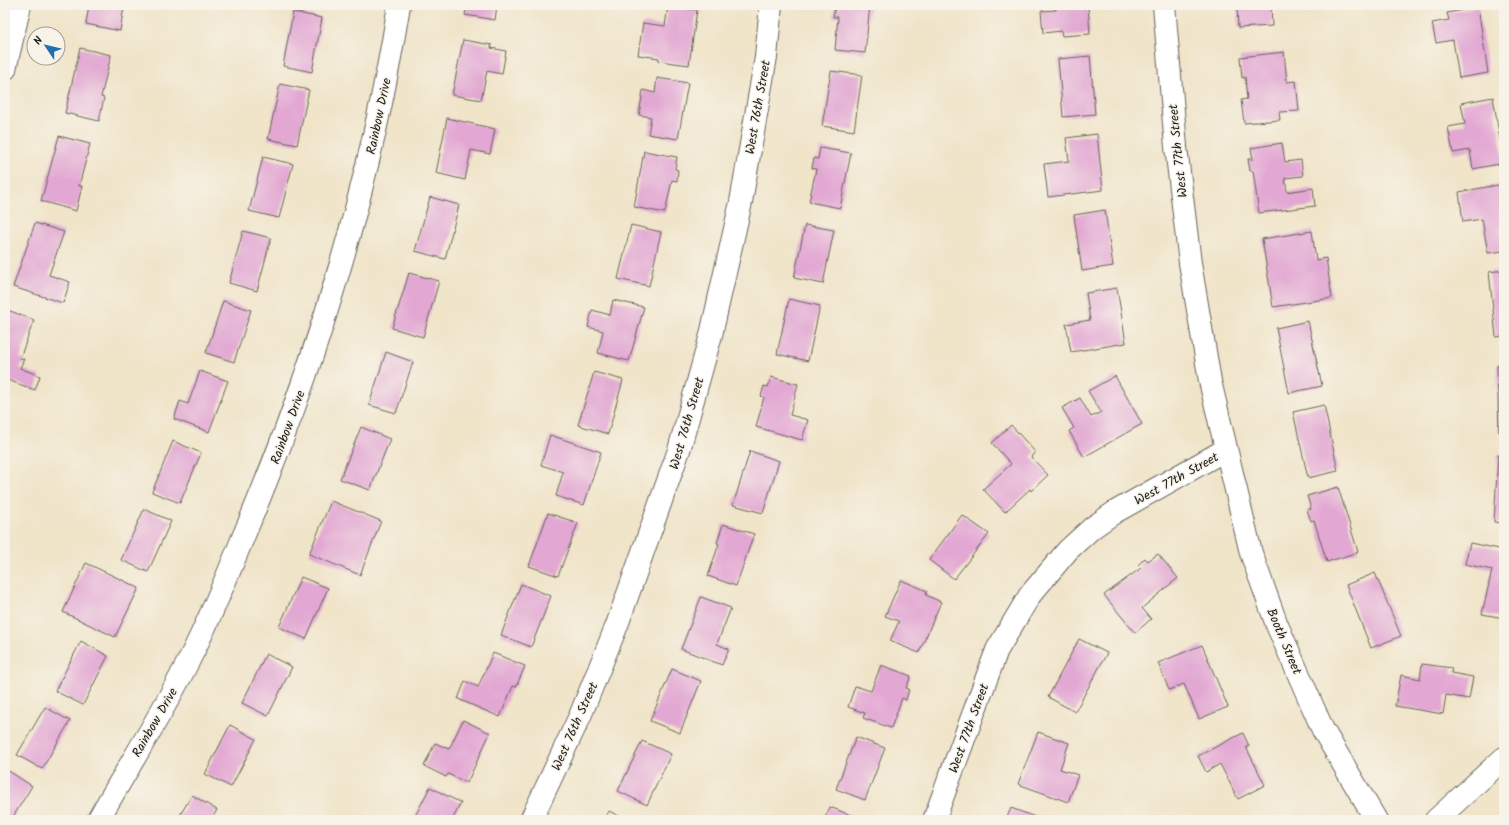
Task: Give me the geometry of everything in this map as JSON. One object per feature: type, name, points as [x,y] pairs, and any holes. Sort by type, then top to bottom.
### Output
[{"type":"street","points":[[5,69],[20,5]]},
{"type":"street","name":"Rainbow Drive","points":[[98,820],[189,660],[223,586],[274,464],[324,322],[361,194],[390,60],[398,5]]},
{"type":"street","name":"West 76th Street","points":[[531,820],[580,716],[617,626],[679,450],[711,335],[741,202],[766,57],[771,5]]},
{"type":"street","name":"West 77th Street","points":[[934,820],[997,650],[1030,594],[1068,550],[1092,528],[1115,512],[1225,450],[1210,381],[1190,262],[1176,147],[1164,5]]},
{"type":"street","name":"Booth Street","points":[[1225,450],[1251,553],[1277,625],[1323,730],[1376,820]]},
{"type":"street","points":[[1436,820],[1504,758]]},
{"type":"building","points":[[89,5],[121,5],[124,7],[120,31],[86,24]]},
{"type":"building","points":[[467,5],[497,5],[495,20],[465,15]]},
{"type":"building","points":[[841,5],[870,5],[865,53],[835,50],[838,17],[833,17],[835,7],[841,7]]},
{"type":"building","points":[[1055,5],[1088,5],[1090,34],[1062,36],[1061,31],[1043,33],[1041,11],[1056,10]]},
{"type":"building","points":[[1237,5],[1271,5],[1272,26],[1238,28]]},
{"type":"building","points":[[668,6],[697,10],[689,65],[659,61],[659,58],[638,55],[643,23],[665,26]]},
{"type":"building","points":[[1478,7],[1488,73],[1459,78],[1453,40],[1436,43],[1432,23],[1449,20],[1447,13]]},
{"type":"building","points":[[293,12],[322,18],[312,72],[283,66]]},
{"type":"building","points":[[463,40],[492,45],[491,48],[506,51],[502,74],[487,71],[481,100],[452,95]]},
{"type":"building","points":[[80,48],[111,55],[101,97],[104,98],[99,121],[65,113]]},
{"type":"building","points":[[1284,52],[1287,82],[1296,81],[1299,111],[1279,112],[1280,120],[1244,123],[1241,100],[1247,99],[1245,77],[1242,78],[1240,57]]},
{"type":"building","points":[[1090,56],[1095,114],[1063,117],[1058,59]]},
{"type":"building","points":[[831,71],[862,75],[854,131],[822,126]]},
{"type":"building","points":[[657,78],[688,83],[678,139],[648,134],[651,117],[639,115],[643,90],[655,93]]},
{"type":"building","points":[[280,84],[309,90],[297,145],[268,139]]},
{"type":"building","points":[[1493,97],[1504,163],[1473,169],[1470,150],[1453,153],[1448,127],[1465,124],[1461,103]]},
{"type":"building","points":[[447,118],[495,129],[490,154],[471,150],[465,180],[436,173]]},
{"type":"building","points":[[1097,134],[1103,190],[1048,197],[1044,164],[1069,161],[1066,138]]},
{"type":"building","points":[[59,136],[90,144],[79,186],[82,186],[76,211],[41,201]]},
{"type":"building","points":[[1282,143],[1285,162],[1301,160],[1303,176],[1285,178],[1287,192],[1313,188],[1315,206],[1259,213],[1253,171],[1250,171],[1248,159],[1253,159],[1251,148]]},
{"type":"building","points":[[820,148],[851,153],[840,208],[809,202],[816,169],[812,168],[814,158],[818,159]]},
{"type":"building","points":[[644,151],[677,157],[675,169],[678,170],[677,181],[672,180],[665,213],[634,207]]},
{"type":"building","points":[[263,157],[293,164],[279,218],[249,211]]},
{"type":"building","points":[[1504,184],[1504,251],[1488,253],[1482,219],[1463,222],[1459,192]]},
{"type":"building","points":[[430,197],[459,205],[445,259],[415,251]]},
{"type":"building","points":[[1105,210],[1113,266],[1082,271],[1074,215]]},
{"type":"building","points":[[35,223],[64,232],[49,275],[70,282],[63,303],[13,287]]},
{"type":"building","points":[[631,225],[661,232],[649,286],[618,279]]},
{"type":"building","points":[[805,225],[834,230],[823,284],[794,278]]},
{"type":"building","points":[[243,231],[271,238],[257,291],[229,283]]},
{"type":"building","points":[[1312,231],[1316,260],[1326,258],[1332,298],[1273,307],[1262,239]]},
{"type":"building","points":[[1504,270],[1504,336],[1496,337],[1489,272]]},
{"type":"building","points":[[409,273],[439,281],[423,337],[392,328]]},
{"type":"building","points":[[1117,288],[1126,343],[1071,352],[1066,324],[1090,320],[1086,293]]},
{"type":"building","points":[[789,299],[820,306],[808,361],[777,354]]},
{"type":"building","points":[[613,300],[644,307],[629,361],[598,353],[603,331],[588,327],[592,310],[610,315]]},
{"type":"building","points":[[223,301],[251,310],[234,362],[206,353]]},
{"type":"building","points":[[5,309],[34,320],[20,358],[24,359],[20,368],[40,376],[35,390],[5,379]]},
{"type":"building","points":[[1308,321],[1322,386],[1289,393],[1276,328]]},
{"type":"building","points":[[386,352],[413,362],[396,413],[369,405]]},
{"type":"building","points":[[1497,365],[1504,365],[1504,431],[1499,432]]},
{"type":"building","points":[[200,371],[228,381],[209,432],[174,419],[180,401],[188,404]]},
{"type":"building","points":[[594,372],[623,380],[608,434],[578,425]]},
{"type":"building","points":[[1115,376],[1142,424],[1084,457],[1069,431],[1074,428],[1062,408],[1080,398],[1091,417],[1101,412],[1088,391]]},
{"type":"building","points":[[771,377],[798,384],[790,415],[808,420],[802,440],[756,427],[764,397],[761,396],[764,386],[768,387]]},
{"type":"building","points":[[1324,405],[1338,471],[1308,478],[1293,412]]},
{"type":"building","points":[[1011,425],[1035,452],[1031,457],[1048,475],[1005,512],[983,489],[1011,464],[992,443]]},
{"type":"building","points":[[361,427],[390,439],[370,490],[340,479]]},
{"type":"building","points":[[550,435],[601,452],[584,505],[556,496],[563,472],[541,465]]},
{"type":"building","points":[[173,441],[201,453],[180,503],[152,492]]},
{"type":"building","points":[[750,451],[779,461],[763,513],[733,505]]},
{"type":"building","points":[[1498,455],[1504,456],[1504,523],[1494,522]]},
{"type":"building","points":[[1338,487],[1358,552],[1327,562],[1314,520],[1311,521],[1307,510],[1311,509],[1307,496]]},
{"type":"building","points":[[331,501],[381,521],[360,575],[309,554]]},
{"type":"building","points":[[144,509],[171,521],[148,572],[121,560]]},
{"type":"building","points":[[548,513],[578,523],[558,576],[529,566]]},
{"type":"building","points":[[962,515],[989,534],[954,579],[929,560]]},
{"type":"building","points":[[723,524],[754,534],[736,586],[708,576],[719,544],[717,543]]},
{"type":"building","points":[[1470,543],[1504,550],[1504,618],[1482,614],[1492,570],[1465,564]]},
{"type":"building","points":[[1158,554],[1178,578],[1142,608],[1151,619],[1135,633],[1104,595],[1141,568],[1138,565],[1145,558],[1148,561]]},
{"type":"building","points":[[86,563],[139,588],[115,637],[63,612]]},
{"type":"building","points":[[1375,573],[1401,636],[1371,648],[1346,585]]},
{"type":"building","points":[[301,577],[328,588],[306,639],[279,627]]},
{"type":"building","points":[[901,580],[927,591],[926,595],[941,602],[919,653],[890,641],[899,621],[885,616]]},
{"type":"building","points":[[521,584],[551,596],[531,647],[501,635]]},
{"type":"building","points":[[701,597],[731,608],[717,644],[729,649],[722,665],[681,649]]},
{"type":"building","points":[[1079,639],[1107,653],[1075,712],[1048,697]]},
{"type":"building","points":[[81,641],[108,656],[83,705],[55,691]]},
{"type":"building","points":[[1202,645],[1228,707],[1199,719],[1184,684],[1169,690],[1158,663]]},
{"type":"building","points":[[493,653],[525,666],[516,687],[513,686],[500,717],[458,699],[465,681],[478,687]]},
{"type":"building","points":[[266,654],[292,667],[268,716],[242,703]]},
{"type":"building","points":[[1422,664],[1452,668],[1451,673],[1473,677],[1469,699],[1446,695],[1443,714],[1395,706],[1401,675],[1420,679]]},
{"type":"building","points":[[881,665],[911,676],[906,688],[909,689],[906,700],[902,698],[891,728],[863,718],[865,713],[848,707],[855,686],[871,691]]},
{"type":"building","points":[[672,669],[701,681],[680,733],[650,721]]},
{"type":"building","points":[[45,707],[70,721],[42,769],[17,755]]},
{"type":"building","points":[[463,720],[490,733],[467,783],[448,774],[446,777],[424,766],[435,743],[449,749]]},
{"type":"building","points":[[230,725],[256,739],[231,787],[205,774]]},
{"type":"building","points":[[1038,732],[1069,743],[1060,769],[1078,775],[1068,802],[1018,784]]},
{"type":"building","points":[[1243,733],[1249,746],[1246,747],[1265,785],[1238,799],[1220,764],[1206,772],[1198,756]]},
{"type":"building","points":[[856,737],[885,748],[865,800],[836,789]]},
{"type":"building","points":[[642,741],[671,754],[647,805],[618,791]]},
{"type":"building","points":[[7,770],[32,786],[11,820],[5,820],[5,774]]},
{"type":"building","points":[[430,787],[461,803],[452,820],[413,820]]},
{"type":"building","points":[[192,795],[217,810],[211,820],[177,820]]},
{"type":"building","points":[[830,807],[858,818],[857,820],[824,820]]},
{"type":"building","points":[[1011,808],[1043,820],[1006,820]]},
{"type":"building","points":[[609,811],[627,820],[604,820]]}]
